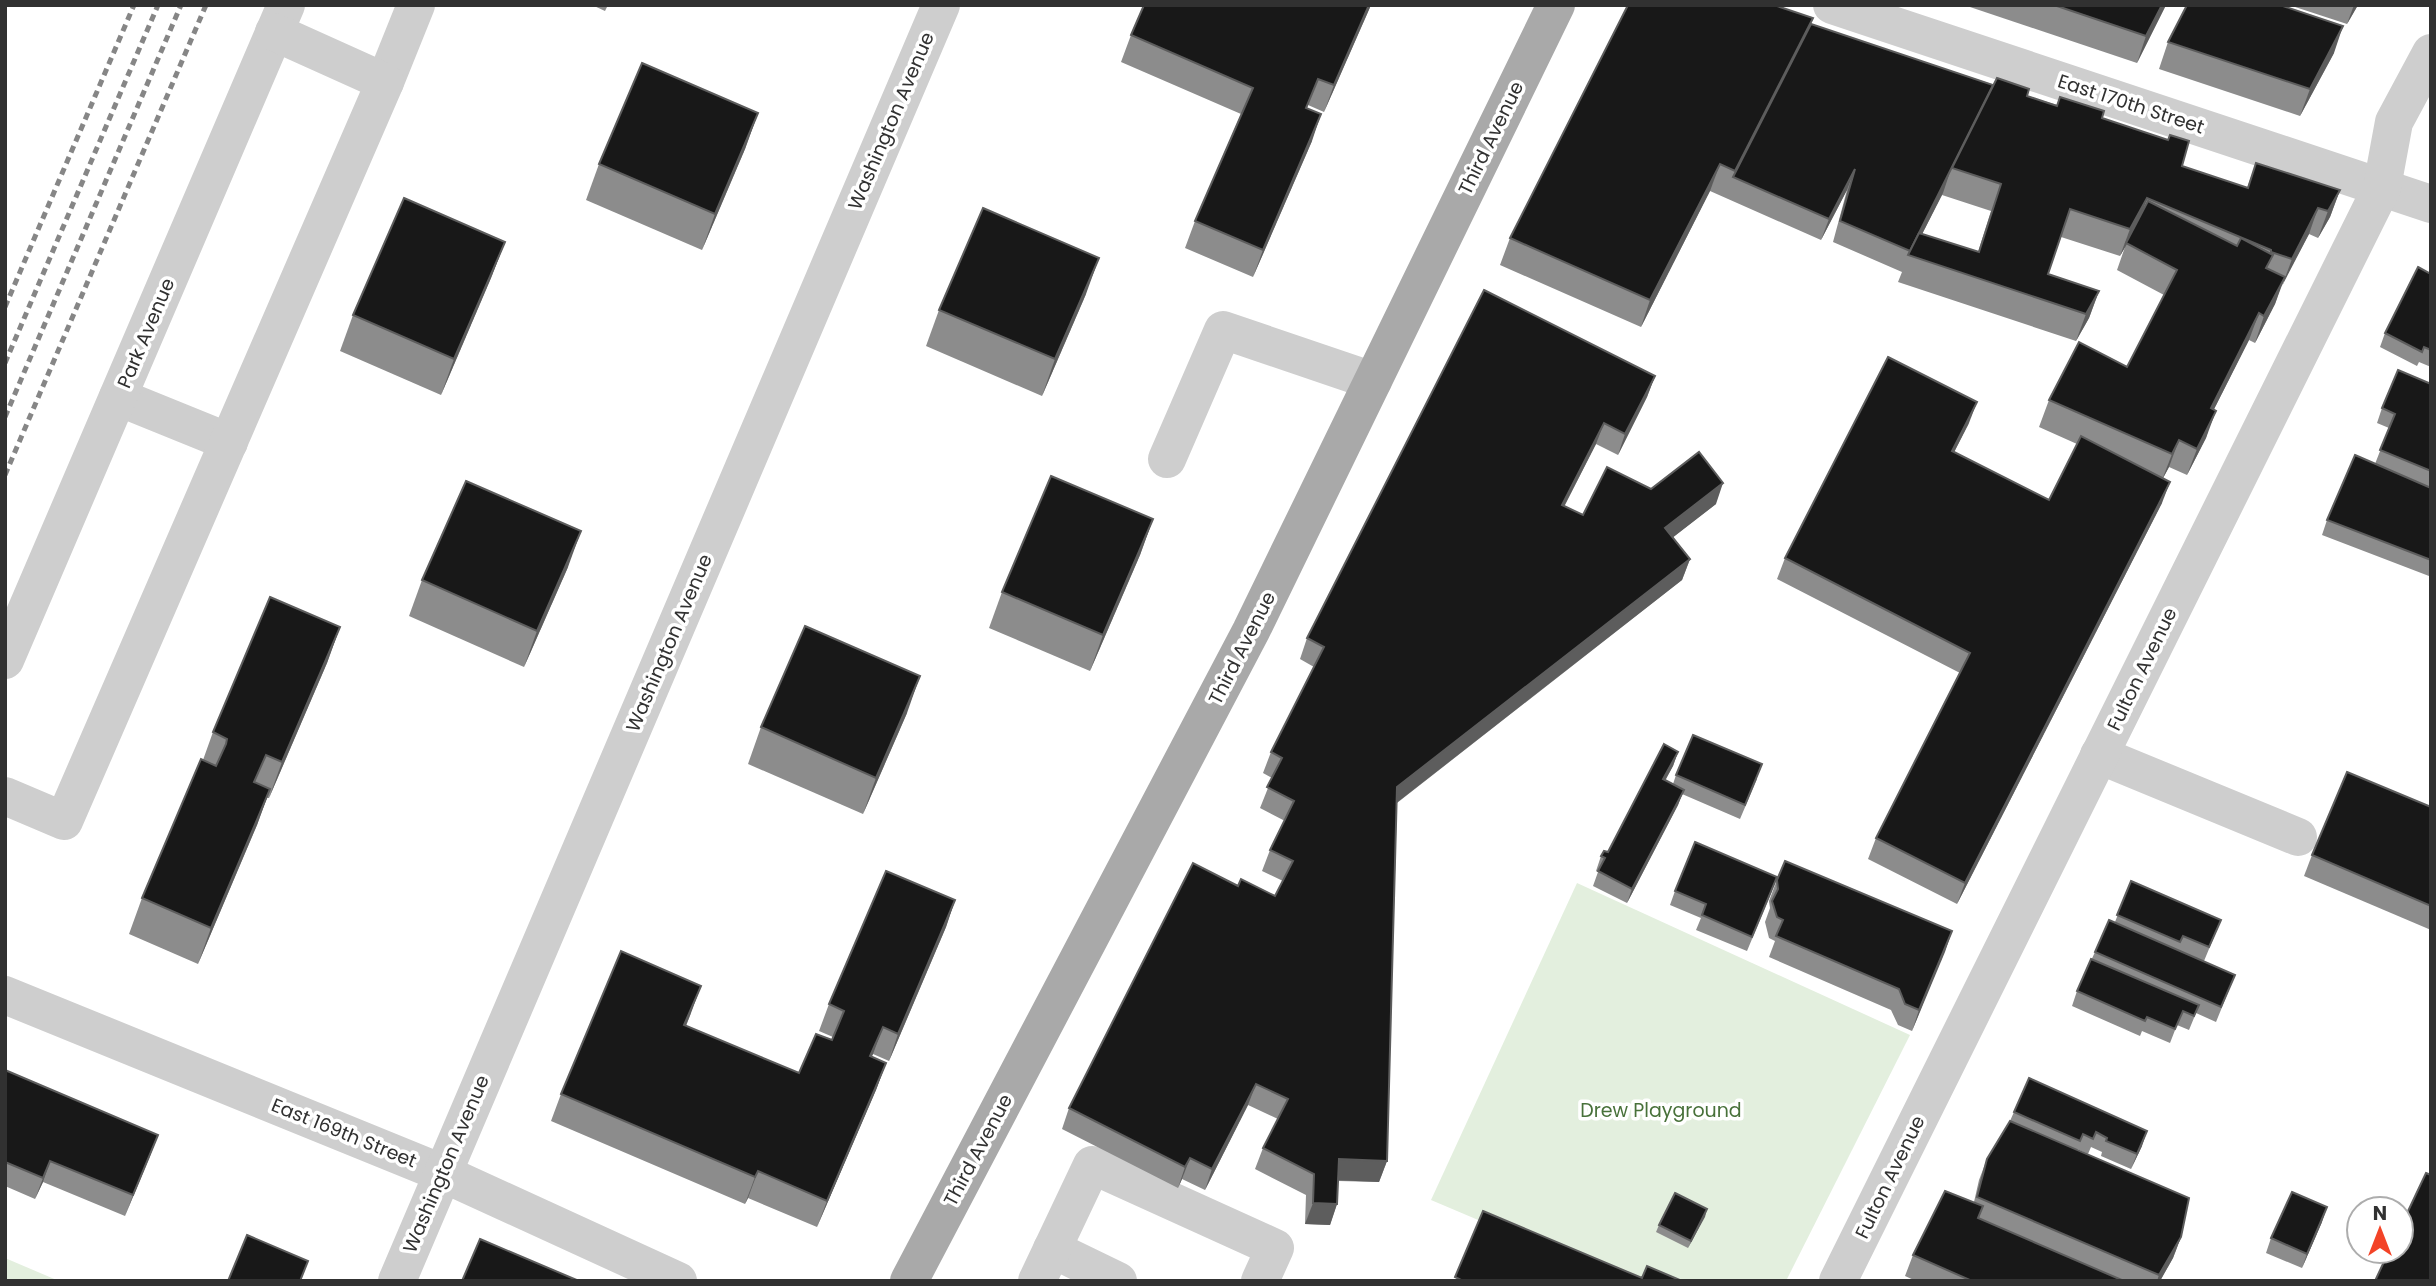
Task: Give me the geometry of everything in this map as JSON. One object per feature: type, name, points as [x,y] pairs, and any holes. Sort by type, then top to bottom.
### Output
[{"type":"main road","name":"Third Avenue","points":[[909,1281],[1251,631],[1556,5]]},
{"type":"street","points":[[5,796],[64,821],[416,5]]},
{"type":"street","name":"Washington Avenue","points":[[397,1281],[941,5]]},
{"type":"street","name":"East 170th Street","points":[[1832,5],[2431,204]]},
{"type":"street","points":[[280,19],[385,82]]},
{"type":"street","name":"Park Avenue","points":[[5,660],[280,19]]},
{"type":"street","name":"Fulton Avenue","points":[[1838,1281],[2382,187],[2394,122],[2431,53]]},
{"type":"street","points":[[1167,459],[1223,330],[1373,381]]},
{"type":"street","points":[[118,397],[229,442]]},
{"type":"street","points":[[2099,755],[2298,837]]},
{"type":"street","name":"East 169th Street","points":[[5,995],[442,1173],[677,1281]]},
{"type":"street","points":[[1118,1281],[1044,1265],[1092,1164],[1275,1248],[1260,1281]]},
{"type":"green space","name":"Drew Playground","points":[[1577,883],[1910,1035],[1786,1281],[1622,1281],[1431,1200]]},
{"type":"green space","points":[[5,1258],[59,1281],[5,1281]]},
{"type":"building","points":[[1144,5],[1369,5],[1334,85],[1318,79],[1306,108],[1321,114],[1263,250],[1195,221],[1253,88],[1131,35]]},
{"type":"building","points":[[1628,5],[1774,5],[1813,18],[1735,171],[1720,164],[1650,300],[1510,238]]},
{"type":"building","points":[[2054,5],[2162,5],[2146,36]]},
{"type":"building","points":[[2187,5],[2280,5],[2343,26],[2310,89],[2168,42]]},
{"type":"building","points":[[1811,24],[1993,85],[1910,251],[1840,221],[1855,169],[1829,219],[1733,177]]},
{"type":"building","points":[[642,63],[758,113],[715,214],[599,164]]},
{"type":"building","points":[[1997,78],[2029,89],[2027,96],[2057,106],[2060,97],[2104,111],[2102,118],[2168,140],[2170,135],[2189,141],[2182,166],[2248,188],[2256,163],[2340,190],[2328,211],[2318,208],[2292,259],[2147,198],[2130,229],[2070,209],[2048,274],[2099,291],[2086,314],[1908,255],[1919,233],[1979,252],[2001,184],[1952,168]]},
{"type":"building","points":[[404,198],[505,242],[454,359],[353,315]]},
{"type":"building","points":[[2148,201],[2237,246],[2241,238],[2273,255],[2266,268],[2285,277],[2264,316],[2259,313],[2211,408],[2216,411],[2197,449],[2179,440],[2172,454],[2049,400],[2079,342],[2127,367],[2177,270],[2126,243]]},
{"type":"building","points":[[983,208],[1099,258],[1055,359],[939,310]]},
{"type":"building","points":[[2418,267],[2431,274],[2431,350],[2424,347],[2422,352],[2385,333]]},
{"type":"building","points":[[1484,290],[1655,376],[1625,434],[1604,423],[1562,505],[1583,515],[1607,467],[1651,489],[1699,452],[1723,483],[1665,528],[1690,559],[1397,787],[1387,1161],[1339,1159],[1337,1204],[1313,1203],[1314,1174],[1263,1148],[1288,1099],[1256,1084],[1212,1169],[1190,1158],[1185,1167],[1069,1108],[1193,863],[1238,886],[1241,879],[1275,896],[1293,861],[1270,850],[1294,801],[1267,787],[1282,758],[1271,752],[1324,647],[1307,638]]},
{"type":"building","points":[[1888,357],[1977,402],[1952,451],[2049,500],[2081,436],[2170,482],[1965,883],[1876,838],[1970,653],[1785,558]]},
{"type":"building","points":[[2398,370],[2431,384],[2431,471],[2380,450],[2395,414],[2382,408]]},
{"type":"building","points":[[2355,455],[2431,488],[2431,560],[2327,520]]},
{"type":"building","points":[[1051,476],[1153,519],[1103,635],[1002,592]]},
{"type":"building","points":[[466,481],[581,531],[537,631],[422,580]]},
{"type":"building","points":[[270,597],[340,627],[282,762],[266,755],[254,782],[270,789],[211,928],[142,898],[201,759],[216,766],[226,744],[227,739],[213,732]]},
{"type":"building","points":[[805,626],[920,676],[876,778],[761,727]]},
{"type":"building","points":[[1693,735],[1762,764],[1745,805],[1676,775]]},
{"type":"building","points":[[1664,744],[1678,752],[1663,779],[1684,790],[1632,889],[1598,871],[1605,858],[1601,856],[1604,851],[1608,852]]},
{"type":"building","points":[[2347,772],[2431,807],[2431,906],[2312,855]]},
{"type":"building","points":[[1695,842],[1777,877],[1752,937],[1702,915],[1706,904],[1675,891]]},
{"type":"building","points":[[1785,861],[1952,931],[1919,1010],[1905,1004],[1899,989],[1776,936],[1783,920],[1777,917],[1772,901]]},
{"type":"building","points":[[886,871],[955,900],[898,1034],[883,1027],[870,1056],[886,1063],[827,1201],[758,1171],[755,1177],[561,1094],[621,951],[701,986],[684,1025],[799,1073],[816,1034],[832,1040],[844,1011],[829,1004]]},
{"type":"building","points":[[2131,881],[2221,920],[2209,947],[2183,936],[2180,942],[2117,915]]},
{"type":"building","points":[[2109,920],[2235,975],[2221,1007],[2095,952]]},
{"type":"building","points":[[2091,959],[2199,1005],[2194,1016],[2183,1011],[2175,1029],[2147,1017],[2145,1021],[2077,991]]},
{"type":"building","points":[[5,1070],[158,1135],[133,1195],[50,1161],[43,1178],[5,1162]]},
{"type":"building","points":[[2029,1078],[2147,1131],[2137,1154],[2106,1141],[2107,1138],[2096,1132],[2093,1139],[2083,1134],[2080,1141],[2014,1112]]},
{"type":"building","points":[[2010,1121],[2189,1198],[2181,1237],[2159,1275],[1977,1197],[1987,1159]]},
{"type":"building","points":[[2426,1173],[2431,1175],[2431,1281],[2375,1281],[2382,1265],[2415,1265],[2415,1196]]},
{"type":"building","points":[[1945,1191],[1983,1206],[1978,1218],[2124,1281],[1972,1281],[1913,1255]]},
{"type":"building","points":[[2292,1192],[2327,1207],[2307,1254],[2271,1238]]},
{"type":"building","points":[[1675,1193],[1707,1209],[1691,1241],[1659,1225]]},
{"type":"building","points":[[1483,1211],[1642,1278],[1647,1266],[1682,1281],[1463,1281],[1455,1277]]},
{"type":"building","points":[[247,1235],[308,1261],[300,1281],[228,1281]]},
{"type":"building","points":[[480,1239],[579,1281],[462,1281]]},
{"type":"railway","points":[[5,307],[134,5]]},
{"type":"railway","points":[[5,363],[158,5]]},
{"type":"railway","points":[[5,417],[181,5]]},
{"type":"railway","points":[[5,475],[206,5]]}]
